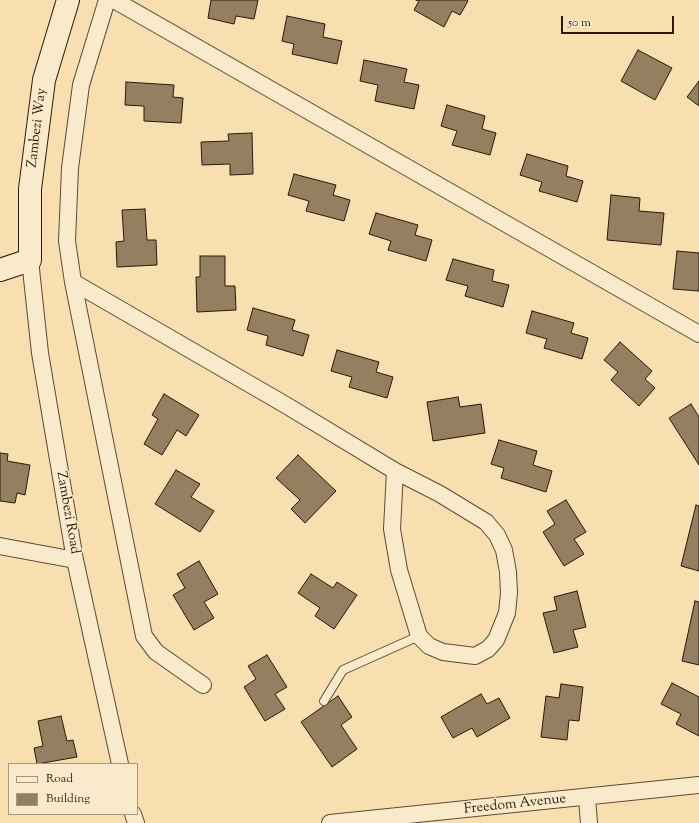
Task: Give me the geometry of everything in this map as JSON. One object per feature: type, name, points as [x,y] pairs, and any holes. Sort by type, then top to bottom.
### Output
[{"type":"main road","name":"Zambezi Way","points":[[30,260],[30,189],[44,80],[68,0]]},
{"type":"main road","points":[[0,270],[30,260]]},
{"type":"street","points":[[107,0],[81,85],[71,161],[67,241],[72,282],[144,636],[156,652],[203,685]]},
{"type":"street","points":[[114,0],[699,334]]},
{"type":"street","name":"Zambezi Road","points":[[30,260],[40,353],[75,560],[120,763]]},
{"type":"street","points":[[72,282],[284,404],[395,471],[440,494],[486,522],[497,535],[504,550],[508,572],[509,593],[507,613],[496,640],[488,649],[475,656],[454,655],[429,646],[419,636],[399,570],[392,528],[395,471]]},
{"type":"street","points":[[0,546],[75,560]]},
{"type":"street","name":"Freedom Avenue","points":[[330,823],[586,798],[699,785]]},
{"type":"street","points":[[586,798],[589,823]]},
{"type":"lane","points":[[324,701],[343,670],[419,636]]},
{"type":"building","points":[[211,0],[258,0],[254,19],[236,16],[234,24],[208,18]]},
{"type":"building","points":[[416,0],[468,1],[460,15],[452,11],[444,27],[414,10],[419,1]]},
{"type":"building","points":[[287,16],[325,24],[323,37],[342,41],[337,64],[292,54],[294,44],[282,41]]},
{"type":"building","points":[[638,50],[672,68],[655,100],[621,81]]},
{"type":"building","points":[[364,60],[407,69],[404,82],[419,85],[414,109],[375,101],[378,85],[360,81]]},
{"type":"building","points":[[699,81],[699,106],[687,97]]},
{"type":"building","points":[[126,82],[174,85],[173,97],[183,98],[181,123],[144,121],[144,106],[125,105]]},
{"type":"building","points":[[447,105],[485,116],[482,129],[496,133],[490,155],[452,145],[457,131],[441,126]]},
{"type":"building","points":[[252,133],[253,174],[230,175],[230,164],[202,165],[201,142],[229,141],[228,134]]},
{"type":"building","points":[[527,154],[568,166],[566,176],[583,181],[577,202],[539,191],[542,182],[520,175]]},
{"type":"building","points":[[294,174],[336,185],[333,195],[350,200],[344,221],[306,211],[309,201],[288,195]]},
{"type":"building","points":[[611,195],[640,198],[639,211],[664,213],[661,245],[607,240]]},
{"type":"building","points":[[145,209],[147,240],[156,240],[157,265],[117,267],[116,242],[124,241],[122,210]]},
{"type":"building","points":[[376,213],[418,225],[415,235],[432,240],[426,261],[388,250],[391,241],[369,234]]},
{"type":"building","points":[[677,251],[699,253],[699,291],[673,289]]},
{"type":"building","points":[[200,256],[225,256],[225,286],[235,286],[236,310],[197,312],[196,277],[200,277]]},
{"type":"building","points":[[453,259],[494,270],[492,281],[509,285],[503,307],[465,296],[468,286],[446,280]]},
{"type":"building","points":[[253,308],[295,320],[292,330],[309,335],[303,356],[266,345],[268,336],[247,330]]},
{"type":"building","points":[[532,311],[574,323],[571,333],[588,338],[582,359],[544,348],[547,339],[526,333]]},
{"type":"building","points":[[620,342],[652,371],[645,379],[655,388],[639,406],[611,380],[618,372],[604,360]]},
{"type":"building","points":[[337,350],[379,362],[376,372],[393,377],[387,398],[349,387],[352,377],[331,371]]},
{"type":"building","points":[[164,394],[199,415],[186,436],[177,430],[162,455],[144,444],[158,419],[152,415]]},
{"type":"building","points":[[458,397],[460,407],[481,404],[485,433],[433,441],[427,402]]},
{"type":"building","points":[[691,404],[699,417],[699,465],[669,418]]},
{"type":"building","points":[[499,440],[537,451],[533,465],[552,471],[546,492],[501,478],[504,468],[491,464]]},
{"type":"building","points":[[0,453],[8,454],[7,461],[30,465],[25,495],[17,493],[15,503],[0,501]]},
{"type":"building","points":[[298,455],[336,491],[305,523],[291,509],[300,500],[276,478]]},
{"type":"building","points":[[176,470],[200,484],[191,497],[214,511],[200,532],[155,504]]},
{"type":"building","points":[[566,500],[586,532],[574,539],[584,554],[564,566],[543,532],[555,524],[547,511]]},
{"type":"building","points":[[696,505],[699,506],[699,571],[681,566]]},
{"type":"building","points":[[199,561],[218,594],[204,602],[214,618],[194,630],[173,595],[185,588],[177,574]]},
{"type":"building","points":[[311,574],[333,588],[337,582],[357,595],[334,629],[315,616],[320,608],[298,593]]},
{"type":"building","points":[[577,591],[586,627],[573,630],[578,647],[554,653],[543,613],[557,610],[554,597]]},
{"type":"building","points":[[695,601],[699,602],[699,665],[682,661]]},
{"type":"building","points":[[267,655],[287,687],[275,694],[285,709],[265,721],[244,687],[256,679],[248,666]]},
{"type":"building","points":[[672,683],[699,697],[699,736],[676,724],[681,714],[661,704]]},
{"type":"building","points":[[561,684],[583,687],[579,721],[569,720],[567,740],[541,737],[546,696],[559,698]]},
{"type":"building","points":[[481,694],[487,704],[499,698],[510,718],[477,737],[472,728],[453,738],[441,717]]},
{"type":"building","points":[[338,696],[352,717],[341,725],[357,749],[332,767],[301,722]]},
{"type":"building","points":[[61,716],[67,741],[73,740],[77,757],[37,763],[34,748],[43,746],[38,721]]}]
